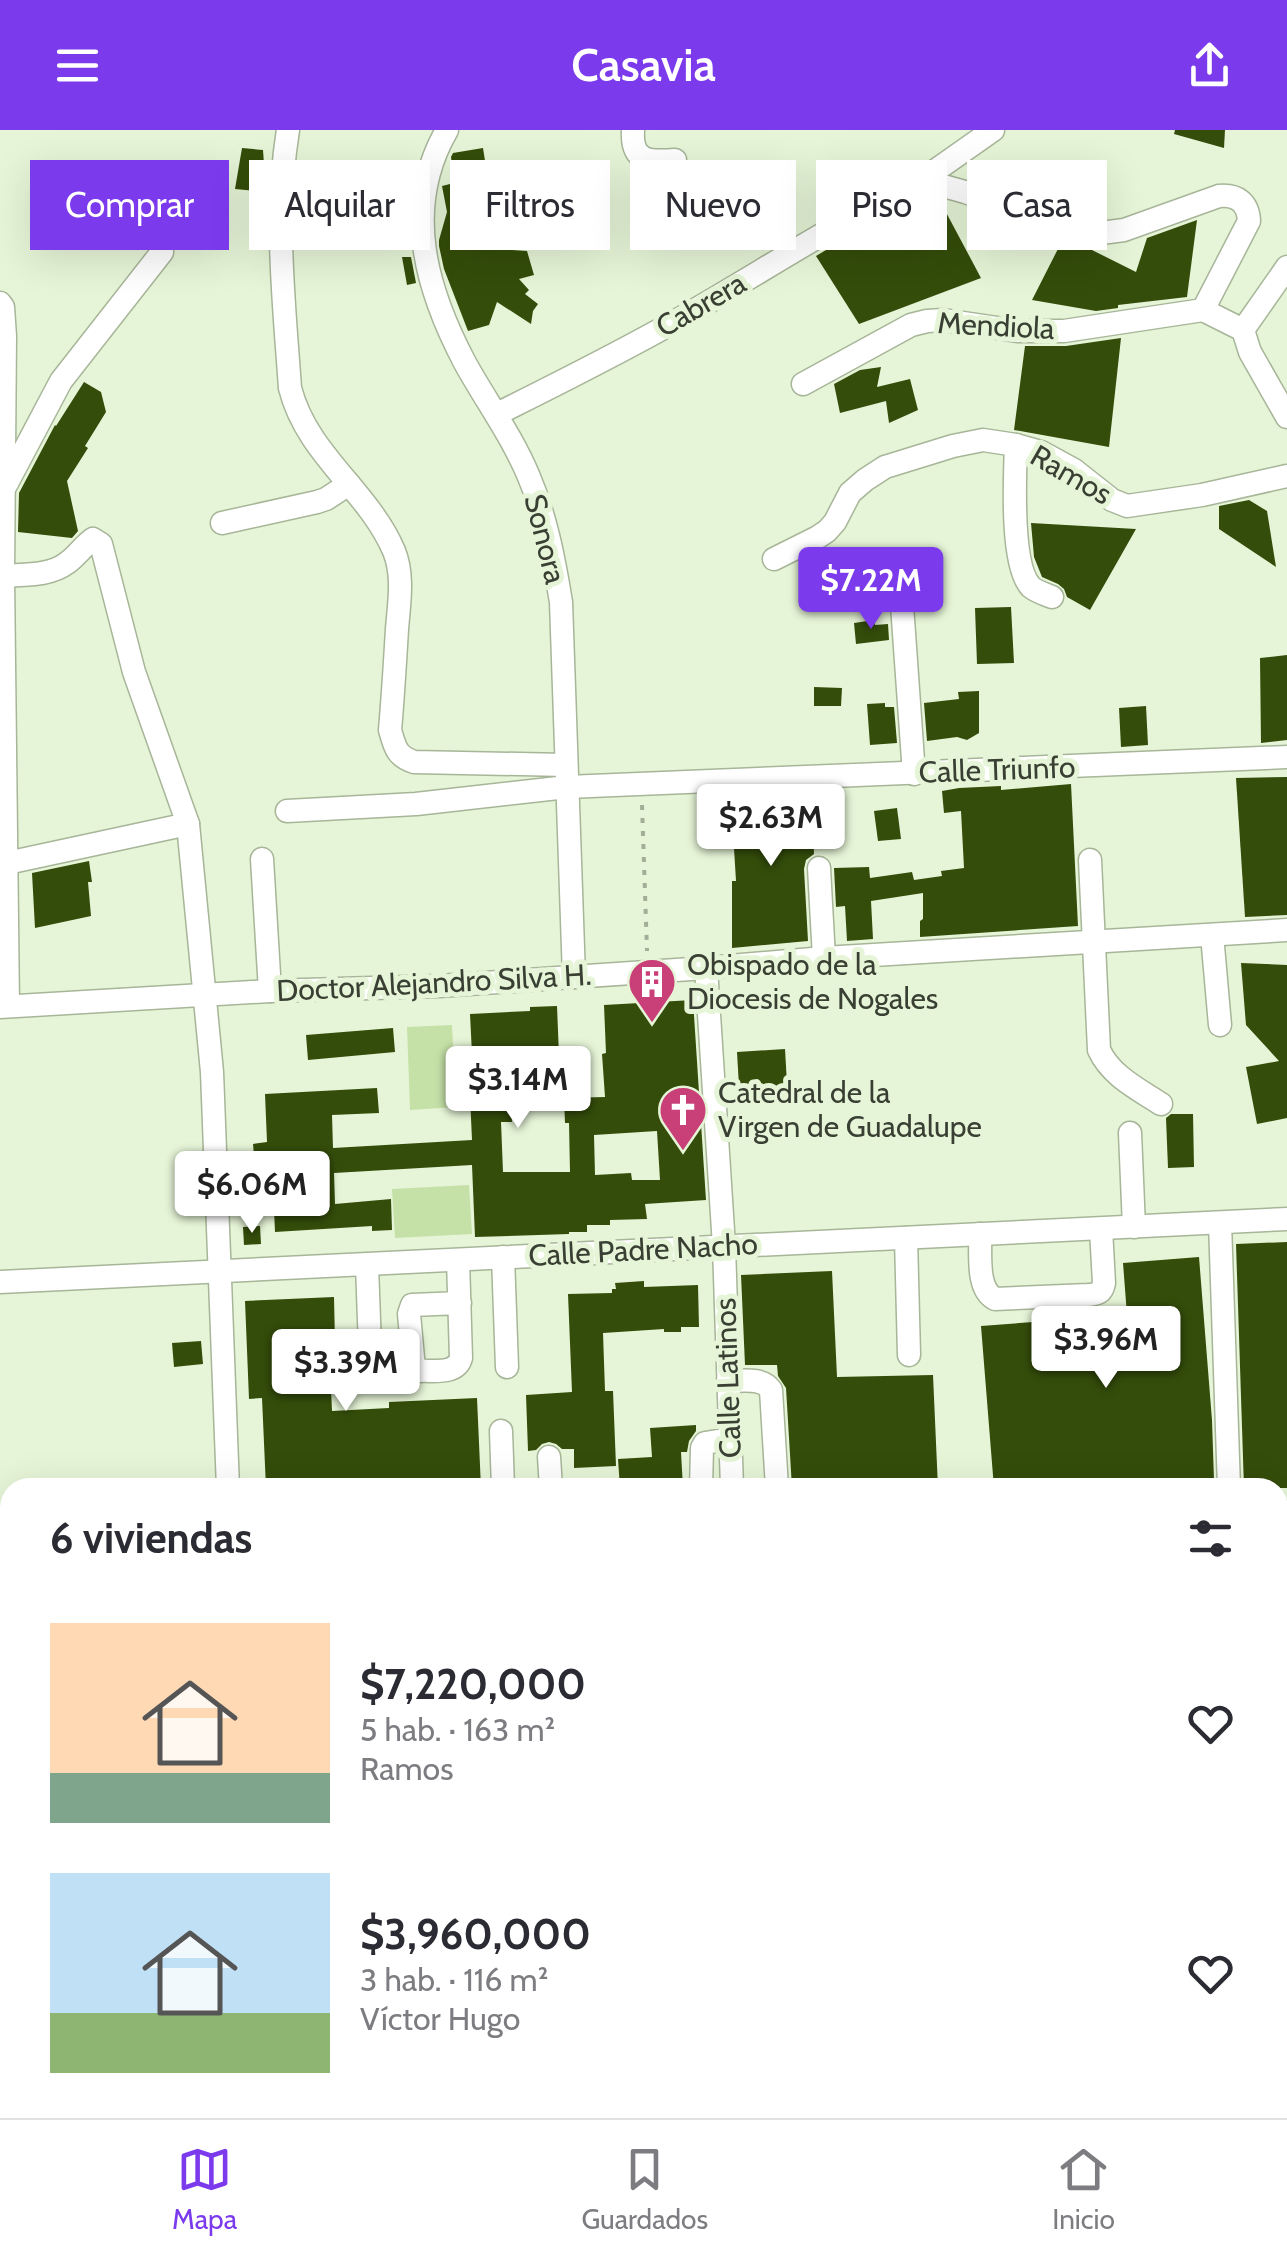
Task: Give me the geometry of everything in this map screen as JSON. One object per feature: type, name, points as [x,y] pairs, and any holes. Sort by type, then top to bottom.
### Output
[{"type":"street","points":[[288,130],[282,166],[280,243],[290,388],[295,408],[316,446],[382,529],[396,555],[400,584],[390,730],[394,746],[402,758],[414,762],[566,776]]},
{"type":"street","name":"Sonora","points":[[446,130],[421,209],[423,248],[448,328],[497,414],[542,510],[561,602],[574,977]]},
{"type":"street","points":[[633,130],[636,154],[645,160]]},
{"type":"street","name":"Cabrera","points":[[947,162],[993,130]]},
{"type":"street","points":[[947,187],[1080,231],[1101,233],[1124,230],[1219,196],[1237,198],[1244,204],[1249,221],[1203,310],[1242,330],[1250,352],[1287,417]]},
{"type":"street","name":"Cabrera","points":[[497,414],[671,324],[816,237]]},
{"type":"street","points":[[4,488],[61,381],[162,252]]},
{"type":"street","points":[[1242,330],[1287,267]]},
{"type":"street","points":[[0,303],[5,336],[1,576],[7,863],[4,1006]]},
{"type":"street","name":"Mendiola","points":[[803,384],[927,320],[1017,331],[1064,331],[1203,310]]},
{"type":"street","name":"Ramos","points":[[774,559],[827,531],[850,493],[885,467],[983,440],[1041,452],[1074,470],[1112,500],[1128,506],[1287,476]]},
{"type":"street","points":[[1016,444],[1018,554],[1033,590],[1052,597]]},
{"type":"street","points":[[222,522],[317,502],[348,484]]},
{"type":"street","points":[[1,576],[53,571],[93,539],[101,544],[134,672],[188,824],[212,1072],[228,1478]]},
{"type":"street","points":[[901,591],[914,774]]},
{"type":"street","name":"Calle Triunfo","points":[[287,811],[416,804],[566,776],[641,786],[1287,758]]},
{"type":"street","points":[[7,863],[188,824]]},
{"type":"street","points":[[262,859],[270,990]]},
{"type":"street","points":[[1090,860],[1099,1050],[1114,1073],[1162,1104]]},
{"type":"street","points":[[819,868],[824,958]]},
{"type":"street","name":"Doctor Alejandro Silva H.","points":[[4,1006],[270,990],[439,986],[1287,930]]},
{"type":"street","points":[[1212,935],[1220,1025]]},
{"type":"street","name":"Calle Latinos","points":[[706,968],[724,1246],[732,1478]]},
{"type":"street","points":[[1130,1133],[1134,1227]]},
{"type":"street","name":"Calle Padre Nacho","points":[[0,1282],[1287,1219]]},
{"type":"street","points":[[1220,1223],[1230,1478]]},
{"type":"street","points":[[980,1234],[983,1286],[989,1296],[1088,1296],[1102,1291],[1104,1283],[1102,1228]]},
{"type":"street","points":[[906,1238],[909,1356]]},
{"type":"street","points":[[504,1258],[507,1367]]},
{"type":"street","points":[[458,1260],[460,1303]]},
{"type":"street","points":[[367,1264],[371,1376]]},
{"type":"street","points":[[728,1381],[760,1382],[771,1390],[776,1478]]},
{"type":"street","points":[[501,1432],[503,1478]]},
{"type":"street","points":[[701,1478],[705,1442],[730,1439]]},
{"type":"street","points":[[549,1456],[550,1478]]},
{"type":"path","points":[[641,786],[648,972]]},
{"type":"green space","points":[[452,1025],[456,1107],[410,1110],[407,1027]]},
{"type":"green space","points":[[469,1185],[472,1234],[395,1238],[392,1189]]},
{"type":"building","points":[[1175,130],[1225,130],[1224,148],[1174,134]]},
{"type":"building","points":[[242,148],[263,150],[264,160],[249,160],[249,190],[235,189]]},
{"type":"building","points":[[483,148],[485,160],[451,160],[453,153]]},
{"type":"building","points":[[450,184],[450,250],[527,251],[534,275],[519,279],[529,290],[525,294],[538,304],[531,324],[497,302],[489,325],[468,331],[439,246],[447,212],[442,186]]},
{"type":"building","points":[[947,214],[981,278],[859,324],[816,256],[826,250],[947,250]]},
{"type":"building","points":[[1197,220],[1187,297],[1096,311],[1032,300],[1057,250],[1092,250],[1136,272],[1147,238]]},
{"type":"building","points":[[402,257],[411,257],[416,283],[407,285]]},
{"type":"building","points":[[1121,338],[1109,447],[1014,430],[1025,346],[1066,346]]},
{"type":"building","points":[[881,367],[877,387],[910,379],[918,410],[889,423],[886,401],[840,413],[834,384],[860,370]]},
{"type":"building","points":[[84,382],[101,392],[106,412],[67,481],[78,531],[72,538],[18,532],[19,493],[55,425]]},
{"type":"building","points":[[1249,500],[1267,511],[1276,567],[1219,529],[1219,506]]},
{"type":"building","points":[[1031,523],[1136,529],[1090,610],[1067,597],[1058,584],[1042,577],[1034,557]]},
{"type":"building","points":[[932,555],[933,568],[886,571],[886,557]]},
{"type":"building","points":[[1011,607],[1014,663],[977,664],[975,608]]},
{"type":"building","points":[[874,620],[875,625],[888,624],[889,640],[856,644],[854,623]]},
{"type":"building","points":[[1287,655],[1287,740],[1261,743],[1260,658]]},
{"type":"building","points":[[814,687],[842,688],[841,706],[814,706]]},
{"type":"building","points":[[979,691],[979,733],[967,740],[957,737],[927,741],[924,703],[959,699],[958,692]]},
{"type":"building","points":[[885,703],[885,707],[894,707],[897,743],[870,745],[867,704]]},
{"type":"building","points":[[1146,706],[1148,745],[1121,747],[1119,708]]},
{"type":"building","points":[[1287,777],[1287,915],[1245,917],[1236,778]]},
{"type":"building","points":[[1071,784],[1078,926],[920,937],[923,893],[871,901],[873,939],[847,941],[845,906],[836,907],[834,868],[869,867],[870,878],[912,872],[914,880],[964,868],[961,811],[944,813],[942,791]]},
{"type":"building","points":[[812,794],[814,854],[806,860],[804,869],[808,941],[732,948],[732,881],[736,881],[731,799]]},
{"type":"building","points":[[897,808],[901,839],[878,841],[874,811]]},
{"type":"building","points":[[89,861],[91,916],[35,928],[32,873]]},
{"type":"building","points":[[1241,963],[1287,965],[1287,1118],[1257,1124],[1246,1067],[1279,1061],[1246,1025]]},
{"type":"building","points":[[693,1000],[706,1200],[645,1204],[647,1219],[610,1220],[610,1225],[587,1225],[587,1232],[475,1237],[472,1165],[334,1173],[335,1204],[391,1199],[392,1230],[372,1231],[372,1226],[275,1232],[273,1187],[257,1189],[253,1144],[267,1142],[265,1094],[377,1088],[379,1113],[332,1115],[333,1148],[472,1140],[470,1014],[557,1006],[561,1105],[511,1106],[512,1122],[501,1122],[503,1172],[570,1172],[564,1098],[605,1097],[604,1005]],"holes":[[[657,1131],[660,1180],[632,1180],[631,1173],[595,1175],[594,1135]]]},
{"type":"building","points":[[393,1028],[395,1052],[308,1060],[306,1035]]},
{"type":"building","points":[[785,1049],[788,1101],[740,1104],[737,1052]]},
{"type":"building","points":[[1171,1114],[1193,1114],[1194,1167],[1168,1168],[1166,1118]]},
{"type":"building","points":[[260,1226],[261,1244],[244,1245],[243,1227]]},
{"type":"building","points":[[1287,1242],[1287,1478],[1244,1478],[1236,1244]]},
{"type":"building","points":[[1199,1257],[1214,1478],[993,1478],[981,1326],[1127,1315],[1123,1263]]},
{"type":"building","points":[[832,1271],[837,1377],[933,1375],[938,1478],[791,1478],[786,1388],[778,1376],[777,1365],[745,1365],[741,1275]]},
{"type":"building","points":[[644,1281],[644,1287],[698,1285],[699,1327],[681,1327],[681,1332],[664,1329],[603,1333],[605,1391],[613,1391],[616,1466],[574,1468],[574,1449],[562,1449],[549,1442],[528,1451],[526,1395],[572,1392],[568,1294],[612,1293],[615,1283]]},
{"type":"building","points":[[334,1297],[335,1342],[329,1342],[332,1411],[389,1408],[389,1402],[477,1398],[481,1478],[266,1478],[262,1398],[249,1399],[245,1301]]},
{"type":"building","points":[[201,1341],[203,1364],[174,1367],[172,1343]]},
{"type":"building","points":[[696,1425],[687,1452],[681,1452],[682,1478],[619,1478],[618,1459],[652,1457],[650,1428]]},
{"type":"place","name":"Obispado de la Diocesis de Nogales","points":[[652,1024]]},
{"type":"place","name":"Catedral de la Virgen de Guadalupe","points":[[683,1152]]}]
